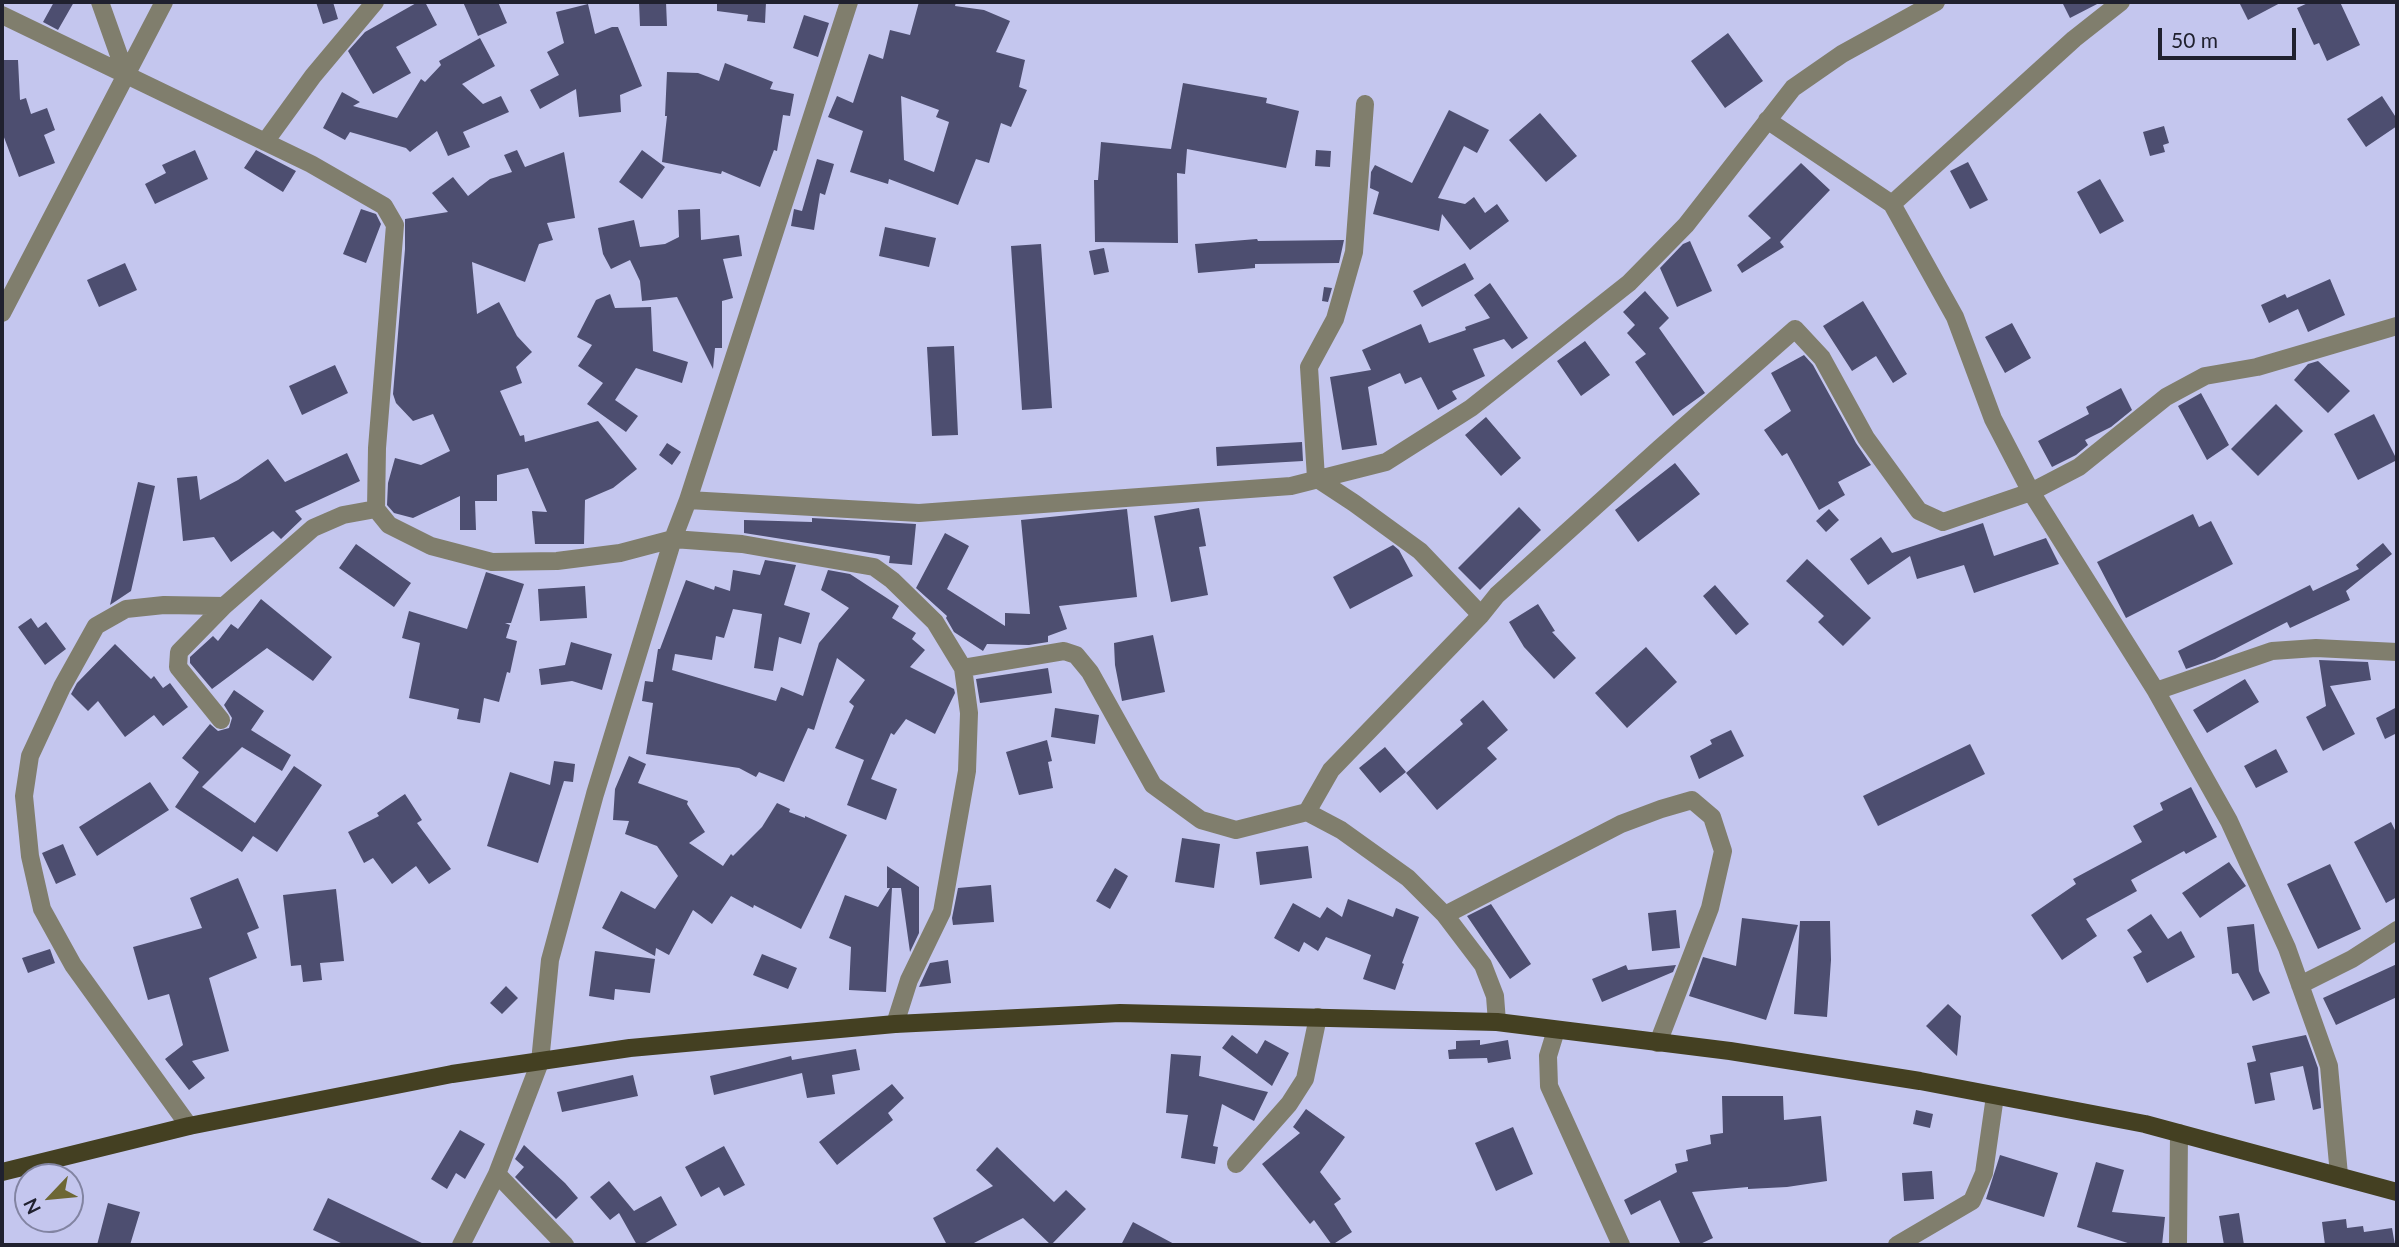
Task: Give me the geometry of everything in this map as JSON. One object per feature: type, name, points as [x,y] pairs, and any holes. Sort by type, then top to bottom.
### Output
[{"type":"main road","points":[[2,1172],[189,1126],[452,1074],[630,1048],[895,1024],[1120,1013],[1497,1022],[1730,1051],[1893,1077],[2145,1124],[2397,1192]]},
{"type":"street","points":[[100,2],[126,75]]},
{"type":"street","points":[[2,313],[164,2]]},
{"type":"street","points":[[265,142],[313,76],[376,2]]},
{"type":"street","points":[[461,1245],[497,1174],[540,1062],[550,960],[595,794],[673,540],[849,2]]},
{"type":"street","points":[[688,500],[919,513],[1291,486],[1386,462],[1471,408],[1629,283],[1686,225],[1793,88],[1842,54],[1936,2]]},
{"type":"street","points":[[1892,204],[2074,39],[2121,2]]},
{"type":"street","points":[[2,15],[311,164],[384,206],[394,225],[377,449],[376,509],[390,525],[431,546],[492,562],[557,561],[620,553],[673,540],[742,544],[874,567],[892,580],[935,622],[963,668],[970,713],[967,771],[942,912],[909,980],[895,1024]]},
{"type":"street","points":[[1316,478],[1309,367],[1335,319],[1354,252],[1365,104]]},
{"type":"street","points":[[1766,120],[1892,204],[1955,317],[1993,419],[2031,492],[2156,691],[2229,821],[2287,948],[2329,1066],[2339,1175]]},
{"type":"street","points":[[1307,812],[1331,770],[1481,615],[1497,595],[1795,329],[1822,358],[1866,438],[1919,511],[1942,522],[2031,492],[2079,467],[2166,397],[2205,376],[2258,367],[2397,326]]},
{"type":"street","points":[[1316,478],[1354,502],[1420,551],[1481,615]]},
{"type":"street","points":[[221,720],[178,667],[179,652],[224,606],[313,528],[343,515],[376,509]]},
{"type":"street","points":[[189,1126],[73,965],[42,909],[30,856],[23,796],[30,756],[62,687],[96,626],[126,609],[164,605],[224,606]]},
{"type":"street","points":[[2156,691],[2272,651],[2316,648],[2397,652]]},
{"type":"street","points":[[963,668],[1064,651],[1076,655],[1090,672],[1153,785],[1202,820],[1236,830],[1307,812],[1341,830],[1408,878],[1445,915],[1483,965],[1495,996],[1497,1022]]},
{"type":"street","points":[[1445,915],[1622,824],[1661,808],[1692,800],[1712,817],[1723,851],[1710,908],[1658,1043]]},
{"type":"street","points":[[2300,985],[2353,959],[2397,930]]},
{"type":"street","points":[[1236,1164],[1289,1104],[1305,1079],[1318,1017]]},
{"type":"street","points":[[1556,1030],[1548,1056],[1549,1086],[1621,1245]]},
{"type":"street","points":[[1897,1245],[1972,1201],[1984,1173],[1995,1096]]},
{"type":"street","points":[[2178,1245],[2179,1133]]},
{"type":"street","points":[[497,1174],[565,1245]]},
{"type":"building","points":[[54,2],[74,2],[58,30],[43,22]]},
{"type":"building","points":[[316,2],[333,2],[338,19],[323,24]]},
{"type":"building","points":[[418,2],[425,2],[437,25],[396,47],[411,73],[373,94],[348,51],[365,32]]},
{"type":"building","points":[[463,2],[498,2],[507,23],[478,36]]},
{"type":"building","points":[[639,2],[666,2],[667,26],[640,26]]},
{"type":"building","points":[[717,2],[766,2],[765,23],[747,21],[748,15],[717,11]]},
{"type":"building","points":[[919,2],[956,2],[955,6],[984,10],[1010,21],[996,52],[1025,60],[1019,87],[1027,90],[1011,127],[1001,123],[989,163],[976,159],[958,205],[889,179],[888,184],[850,172],[863,131],[828,117],[837,96],[853,103],[869,54],[883,59],[890,30],[910,35]],"holes":[[[901,96],[939,110],[936,117],[949,122],[934,172],[904,160]]]},
{"type":"building","points":[[2062,2],[2101,2],[2070,18]]},
{"type":"building","points":[[2239,2],[2282,2],[2248,20]]},
{"type":"building","points":[[2310,2],[2340,2],[2360,45],[2327,61],[2319,43],[2314,45],[2297,8]]},
{"type":"building","points":[[588,4],[595,34],[618,27],[642,86],[620,95],[621,112],[579,117],[576,89],[540,109],[530,90],[559,75],[547,52],[564,43],[556,12]]},
{"type":"building","points":[[804,15],[829,23],[818,57],[793,48]]},
{"type":"building","points":[[1728,33],[1763,81],[1725,108],[1691,61]]},
{"type":"building","points":[[480,38],[495,66],[462,84],[483,104],[501,96],[509,112],[463,132],[470,147],[448,156],[437,131],[410,152],[406,148],[350,132],[345,140],[323,128],[342,92],[360,102],[353,106],[397,118],[421,79],[425,82],[441,65],[439,61]]},
{"type":"building","points":[[2,60],[18,60],[20,100],[26,98],[31,114],[47,108],[55,130],[44,135],[55,163],[19,177],[2,132]]},
{"type":"building","points":[[725,63],[773,82],[770,89],[794,94],[790,116],[783,115],[777,151],[774,150],[760,187],[722,171],[721,174],[662,162],[667,116],[667,72],[698,73],[719,81]]},
{"type":"building","points":[[1183,83],[1267,98],[1266,103],[1299,111],[1286,168],[1187,149],[1185,174],[1177,173],[1178,243],[1095,242],[1094,180],[1098,180],[1101,142],[1171,149]]},
{"type":"building","points":[[2382,96],[2397,119],[2397,126],[2366,147],[2347,119]]},
{"type":"building","points":[[1449,110],[1489,130],[1477,153],[1464,146],[1438,198],[1465,204],[1474,197],[1485,213],[1497,204],[1509,221],[1470,250],[1442,214],[1439,231],[1373,214],[1379,192],[1370,188],[1371,172],[1375,165],[1412,183]]},
{"type":"building","points":[[1540,113],[1577,156],[1546,182],[1509,140]]},
{"type":"building","points":[[2164,126],[2169,143],[2163,145],[2165,152],[2150,156],[2143,132]]},
{"type":"building","points":[[195,150],[208,179],[155,204],[145,184],[166,173],[162,165]]},
{"type":"building","points":[[256,150],[296,171],[283,192],[244,168]]},
{"type":"building","points":[[517,150],[525,167],[564,152],[575,218],[547,223],[553,240],[539,244],[525,282],[472,262],[477,314],[499,302],[517,336],[532,352],[516,367],[522,383],[500,391],[520,436],[524,435],[525,442],[598,421],[637,469],[613,488],[585,500],[584,544],[535,544],[532,511],[547,512],[528,468],[497,475],[497,501],[475,501],[476,530],[460,530],[460,496],[413,518],[394,513],[387,505],[388,483],[395,458],[421,465],[450,451],[433,414],[413,421],[396,403],[393,394],[405,219],[448,212],[432,193],[453,177],[468,196],[490,179],[512,172],[504,155]]},
{"type":"building","points":[[642,150],[665,167],[642,199],[619,182]]},
{"type":"building","points":[[1316,150],[1331,151],[1330,167],[1315,166]]},
{"type":"building","points":[[817,159],[834,164],[825,195],[820,193],[814,230],[791,226],[794,209],[802,211]]},
{"type":"building","points":[[1968,162],[1988,200],[1970,209],[1950,171]]},
{"type":"building","points":[[1801,163],[1830,190],[1780,242],[1784,247],[1742,273],[1737,265],[1771,238],[1748,216]]},
{"type":"building","points":[[2100,179],[2124,221],[2100,234],[2077,192]]},
{"type":"building","points":[[361,209],[376,214],[381,224],[366,263],[343,254]]},
{"type":"building","points":[[700,209],[701,240],[739,235],[742,256],[723,259],[733,298],[722,301],[722,348],[715,348],[713,369],[677,297],[642,301],[640,281],[630,260],[611,269],[603,254],[598,228],[634,220],[640,247],[665,244],[679,237],[678,210]]},
{"type":"building","points":[[885,227],[936,238],[929,267],[879,256]]},
{"type":"building","points":[[1257,239],[1344,240],[1339,263],[1255,264],[1255,268],[1198,273],[1195,244]]},
{"type":"building","points":[[1690,241],[1712,291],[1677,307],[1660,268],[1683,244]]},
{"type":"building","points":[[1041,244],[1052,408],[1022,410],[1011,246]]},
{"type":"building","points":[[1104,248],[1109,272],[1094,275],[1089,251]]},
{"type":"building","points":[[125,263],[137,290],[99,307],[87,280]]},
{"type":"building","points":[[1465,263],[1474,279],[1422,307],[1413,291]]},
{"type":"building","points":[[2330,279],[2345,315],[2308,332],[2298,309],[2269,323],[2261,305],[2285,294],[2287,298]]},
{"type":"building","points":[[1490,283],[1528,338],[1512,349],[1504,339],[1473,349],[1485,376],[1452,391],[1457,399],[1438,410],[1421,377],[1405,384],[1400,373],[1368,387],[1377,445],[1342,450],[1330,377],[1371,370],[1362,350],[1421,324],[1429,343],[1490,318],[1474,295]]},
{"type":"building","points":[[1324,287],[1332,288],[1328,302],[1322,301]]},
{"type":"building","points":[[1645,291],[1669,318],[1659,328],[1705,393],[1673,416],[1635,362],[1646,354],[1627,333],[1635,325],[1623,312]]},
{"type":"building","points":[[610,294],[615,308],[651,307],[653,351],[688,362],[682,383],[636,368],[615,400],[638,416],[626,432],[587,404],[603,383],[578,366],[592,345],[577,337],[596,300]]},
{"type":"building","points":[[1863,301],[1907,374],[1893,383],[1876,356],[1852,371],[1823,326]]},
{"type":"building","points":[[2012,323],[2031,358],[2005,373],[1985,337]]},
{"type":"building","points":[[1585,341],[1610,375],[1581,396],[1557,361]]},
{"type":"building","points":[[954,346],[958,435],[932,436],[927,347]]},
{"type":"building","points":[[1804,355],[1813,365],[1871,465],[1838,482],[1845,495],[1819,510],[1787,453],[1782,456],[1764,430],[1791,411],[1771,373]]},
{"type":"building","points":[[2318,361],[2350,391],[2328,413],[2294,380],[2308,364]]},
{"type":"building","points":[[335,365],[348,393],[302,415],[289,386]]},
{"type":"building","points":[[2121,388],[2132,410],[2111,427],[2085,440],[2088,445],[2076,455],[2052,467],[2038,441],[2089,414],[2086,407]]},
{"type":"building","points":[[2201,393],[2229,445],[2207,460],[2178,406]]},
{"type":"building","points":[[2276,404],[2303,431],[2258,476],[2231,449]]},
{"type":"building","points":[[2374,414],[2397,460],[2358,480],[2334,434]]},
{"type":"building","points":[[1486,417],[1521,458],[1501,476],[1465,435]]},
{"type":"building","points":[[1302,442],[1303,461],[1217,466],[1216,447]]},
{"type":"building","points":[[667,443],[681,452],[672,465],[659,455]]},
{"type":"building","points":[[347,453],[360,481],[295,511],[302,519],[281,539],[273,531],[231,562],[214,537],[183,541],[177,478],[197,476],[200,500],[238,480],[268,459],[285,482]]},
{"type":"building","points":[[1675,463],[1700,494],[1638,542],[1615,510]]},
{"type":"building","points":[[138,482],[155,486],[131,591],[110,605]]},
{"type":"building","points":[[1519,507],[1541,530],[1480,590],[1458,568]]},
{"type":"building","points":[[1199,508],[1206,546],[1199,547],[1208,595],[1171,602],[1154,516]]},
{"type":"building","points":[[1127,509],[1137,597],[1059,606],[1067,629],[1048,636],[1048,642],[1029,645],[987,644],[983,651],[954,632],[947,616],[916,588],[945,533],[969,546],[947,589],[1005,626],[1005,613],[1030,614],[1021,520]]},
{"type":"building","points":[[1829,509],[1839,520],[1826,532],[1816,521]]},
{"type":"building","points":[[2193,514],[2199,527],[2211,521],[2233,564],[2126,618],[2097,562]]},
{"type":"building","points":[[812,518],[916,524],[912,565],[889,563],[890,556],[744,533],[744,520],[812,522]]},
{"type":"building","points":[[1983,523],[1994,556],[2046,538],[2059,564],[1974,593],[1964,565],[1917,579],[1910,556],[1868,585],[1850,559],[1881,537],[1892,553]]},
{"type":"building","points":[[2383,543],[2392,554],[2346,591],[2350,600],[2290,628],[2287,622],[2215,659],[2186,669],[2178,651],[2310,585],[2313,591],[2359,569],[2356,565]]},
{"type":"building","points":[[356,544],[411,583],[394,607],[339,568]]},
{"type":"building","points":[[1393,545],[1399,550],[1413,576],[1350,609],[1333,577]]},
{"type":"building","points":[[1807,559],[1871,618],[1843,646],[1818,622],[1824,616],[1786,581]]},
{"type":"building","points":[[765,560],[796,565],[784,605],[810,613],[801,644],[779,637],[773,671],[754,668],[762,614],[733,609],[724,638],[716,636],[712,660],[675,654],[672,670],[776,701],[781,687],[803,696],[819,643],[849,608],[821,590],[828,570],[850,574],[899,606],[892,618],[916,633],[912,639],[925,650],[910,667],[954,689],[955,693],[935,734],[906,719],[894,735],[891,733],[871,779],[897,789],[886,820],[847,805],[864,760],[835,748],[854,706],[849,702],[865,680],[837,658],[814,730],[808,728],[784,782],[759,772],[756,777],[739,768],[646,754],[653,703],[642,701],[645,681],[653,682],[658,649],[686,580],[714,590],[715,586],[730,591],[733,570],[760,575]]},
{"type":"building","points":[[486,572],[524,584],[511,623],[505,623],[510,625],[506,638],[517,641],[510,673],[507,672],[499,702],[484,698],[480,723],[457,719],[459,709],[409,698],[420,643],[402,638],[409,611],[467,629]]},
{"type":"building","points":[[1715,585],[1749,624],[1736,635],[1703,596]]},
{"type":"building","points":[[585,586],[587,618],[540,621],[538,589]]},
{"type":"building","points":[[261,599],[332,657],[313,681],[267,648],[212,689],[190,663],[190,657],[213,636],[218,641],[231,624],[238,629]]},
{"type":"building","points":[[1538,604],[1555,631],[1552,632],[1576,658],[1554,679],[1524,647],[1509,622]]},
{"type":"building","points":[[31,618],[38,628],[46,622],[66,649],[45,665],[18,627]]},
{"type":"building","points":[[1153,635],[1165,692],[1122,701],[1114,643]]},
{"type":"building","points":[[571,642],[612,654],[602,690],[572,681],[541,685],[539,669],[565,665]]},
{"type":"building","points":[[115,644],[151,679],[154,676],[163,688],[170,683],[188,707],[163,726],[154,715],[125,737],[98,701],[88,711],[71,694],[77,683]]},
{"type":"building","points":[[1646,647],[1677,682],[1627,728],[1595,693]]},
{"type":"building","points":[[2319,660],[2368,662],[2371,680],[2330,686],[2355,734],[2323,751],[2306,717],[2326,706]]},
{"type":"building","points":[[1048,668],[1052,693],[980,703],[976,679]]},
{"type":"building","points":[[2245,679],[2259,702],[2207,733],[2193,710]]},
{"type":"building","points":[[234,690],[264,711],[251,730],[291,755],[282,771],[242,747],[202,787],[255,823],[294,766],[322,785],[277,852],[253,836],[242,852],[175,807],[199,772],[182,758],[210,724],[218,731],[229,728],[232,718],[224,705]]},
{"type":"building","points":[[1483,700],[1508,730],[1487,748],[1497,759],[1437,810],[1406,773],[1463,724],[1460,720]]},
{"type":"building","points":[[2397,707],[2397,733],[2385,739],[2376,718]]},
{"type":"building","points":[[1055,708],[1099,715],[1095,744],[1051,737]]},
{"type":"building","points":[[1731,730],[1744,756],[1699,779],[1690,756],[1712,744],[1710,740]]},
{"type":"building","points":[[1047,740],[1052,761],[1048,762],[1053,788],[1019,795],[1006,752]]},
{"type":"building","points":[[1970,744],[1985,774],[1878,826],[1863,796]]},
{"type":"building","points":[[1385,747],[1406,772],[1380,793],[1359,768]]},
{"type":"building","points":[[2276,749],[2288,772],[2256,788],[2244,766]]},
{"type":"building","points":[[629,756],[646,764],[638,783],[688,801],[687,804],[705,832],[689,843],[723,866],[731,854],[733,856],[762,827],[777,803],[790,809],[789,812],[805,816],[847,835],[801,929],[731,896],[712,924],[693,910],[669,955],[656,948],[655,956],[602,928],[621,891],[655,909],[678,876],[657,846],[625,834],[629,821],[613,820],[615,789]]},
{"type":"building","points":[[554,761],[575,764],[573,782],[564,781],[538,863],[487,846],[510,772],[550,785]]},
{"type":"building","points":[[150,782],[169,810],[97,856],[79,827]]},
{"type":"building","points":[[2191,787],[2217,837],[2186,854],[2184,851],[2131,880],[2137,891],[2086,919],[2097,936],[2062,960],[2031,915],[2076,884],[2073,879],[2142,842],[2133,826],[2163,810],[2160,803]]},
{"type":"building","points":[[405,794],[422,820],[417,823],[451,869],[429,884],[416,866],[392,884],[373,858],[364,863],[348,832],[379,816],[377,813]]},
{"type":"building","points":[[2391,822],[2397,834],[2397,897],[2386,903],[2354,842]]},
{"type":"building","points":[[1182,838],[1220,844],[1214,888],[1175,882]]},
{"type":"building","points":[[63,844],[76,875],[56,884],[42,853]]},
{"type":"building","points":[[1308,846],[1312,878],[1260,885],[1256,852]]},
{"type":"building","points":[[2229,862],[2246,886],[2200,918],[2182,893]]},
{"type":"building","points":[[2330,864],[2361,929],[2318,949],[2287,884]]},
{"type":"building","points":[[887,866],[919,887],[919,933],[910,952],[901,888],[892,888],[886,992],[849,990],[851,947],[829,938],[845,895],[878,907],[890,888],[887,888]]},
{"type":"building","points":[[1115,868],[1128,876],[1110,909],[1096,901]]},
{"type":"building","points":[[238,878],[259,928],[247,933],[257,958],[209,978],[229,1051],[192,1061],[205,1078],[189,1090],[165,1059],[183,1045],[169,994],[148,1000],[133,947],[202,928],[190,898]]},
{"type":"building","points":[[991,885],[994,922],[953,925],[958,888]]},
{"type":"building","points":[[336,889],[344,961],[320,963],[322,980],[303,982],[301,965],[291,966],[283,895]]},
{"type":"building","points":[[1348,899],[1393,917],[1396,908],[1419,917],[1395,990],[1363,979],[1371,955],[1326,937],[1318,951],[1304,942],[1299,952],[1274,938],[1293,903],[1320,918],[1327,907],[1342,917]]},
{"type":"building","points":[[1491,904],[1531,964],[1510,979],[1467,916]]},
{"type":"building","points":[[1676,910],[1680,948],[1652,951],[1648,913]]},
{"type":"building","points":[[2151,914],[2168,939],[2181,931],[2195,957],[2147,983],[2133,957],[2142,952],[2127,930]]},
{"type":"building","points":[[1742,918],[1798,925],[1766,1020],[1689,996],[1703,957],[1736,966]]},
{"type":"building","points":[[1800,921],[1830,921],[1831,960],[1827,1017],[1794,1014]]},
{"type":"building","points":[[2254,924],[2259,971],[2270,993],[2253,1001],[2238,973],[2232,974],[2227,927]]},
{"type":"building","points":[[50,949],[55,963],[28,973],[22,958]]},
{"type":"building","points":[[595,951],[655,959],[650,993],[615,989],[614,1000],[589,996]]},
{"type":"building","points":[[762,954],[797,968],[788,989],[753,975]]},
{"type":"building","points":[[948,960],[951,983],[919,987],[930,963]]},
{"type":"building","points":[[2397,964],[2397,997],[2336,1025],[2323,998]]},
{"type":"building","points":[[1626,965],[1628,970],[1676,965],[1673,972],[1602,1002],[1592,979]]},
{"type":"building","points":[[506,986],[518,998],[502,1014],[490,1003]]},
{"type":"building","points":[[1948,1004],[1961,1016],[1957,1056],[1926,1026]]},
{"type":"building","points":[[1232,1035],[1257,1054],[1265,1040],[1289,1053],[1272,1086],[1222,1048]]},
{"type":"building","points":[[2306,1035],[2318,1068],[2321,1108],[2313,1110],[2303,1066],[2270,1073],[2275,1100],[2255,1104],[2247,1063],[2256,1061],[2252,1046]]},
{"type":"building","points":[[1480,1040],[1480,1045],[1508,1040],[1511,1059],[1488,1063],[1487,1058],[1449,1059],[1448,1050],[1456,1049],[1456,1041]]},
{"type":"building","points":[[856,1049],[860,1070],[832,1075],[835,1094],[807,1098],[802,1073],[714,1095],[710,1076],[791,1056],[792,1060]]},
{"type":"building","points":[[1171,1054],[1201,1056],[1199,1076],[1268,1092],[1254,1121],[1222,1104],[1213,1146],[1218,1147],[1215,1164],[1181,1158],[1188,1115],[1166,1113]]},
{"type":"building","points":[[633,1075],[638,1096],[562,1112],[557,1092]]},
{"type":"building","points":[[892,1084],[904,1098],[888,1113],[893,1120],[837,1165],[819,1142]]},
{"type":"building","points":[[1722,1096],[1783,1096],[1784,1120],[1821,1116],[1827,1181],[1787,1187],[1692,1192],[1713,1238],[1698,1245],[1681,1245],[1660,1200],[1631,1215],[1624,1200],[1677,1172],[1675,1164],[1688,1161],[1686,1150],[1711,1144],[1710,1135],[1723,1133]]},
{"type":"building","points":[[1306,1109],[1345,1137],[1320,1172],[1341,1199],[1334,1204],[1352,1232],[1332,1245],[1314,1220],[1310,1224],[1262,1164],[1300,1133],[1293,1127]]},
{"type":"building","points":[[1916,1110],[1933,1114],[1930,1128],[1913,1124]]},
{"type":"building","points":[[1513,1127],[1533,1174],[1496,1191],[1475,1143]]},
{"type":"building","points":[[460,1130],[485,1144],[465,1179],[456,1173],[447,1189],[431,1179]]},
{"type":"building","points":[[524,1145],[578,1198],[556,1219],[515,1177],[524,1167],[515,1159]]},
{"type":"building","points":[[724,1146],[745,1185],[724,1196],[719,1187],[701,1197],[685,1167]]},
{"type":"building","points":[[997,1147],[1054,1202],[1066,1190],[1086,1209],[1051,1245],[1023,1218],[970,1245],[947,1245],[933,1218],[993,1186],[976,1170]]},
{"type":"building","points":[[2000,1155],[2058,1173],[2044,1217],[1986,1199]]},
{"type":"building","points":[[2096,1162],[2124,1170],[2112,1212],[2165,1217],[2162,1245],[2134,1245],[2077,1227]]},
{"type":"building","points":[[1932,1171],[1934,1199],[1904,1201],[1902,1173]]},
{"type":"building","points":[[609,1181],[634,1211],[661,1196],[677,1225],[642,1245],[637,1245],[619,1213],[610,1220],[590,1197]]},
{"type":"building","points":[[328,1198],[426,1245],[345,1245],[313,1230]]},
{"type":"building","points":[[108,1203],[140,1212],[130,1245],[97,1245]]},
{"type":"building","points":[[2239,1213],[2244,1245],[2224,1245],[2219,1216]]},
{"type":"building","points":[[2346,1219],[2347,1228],[2363,1226],[2364,1232],[2392,1228],[2395,1245],[2325,1245],[2322,1222]]},
{"type":"building","points":[[1133,1222],[1176,1245],[1121,1245]]}]
